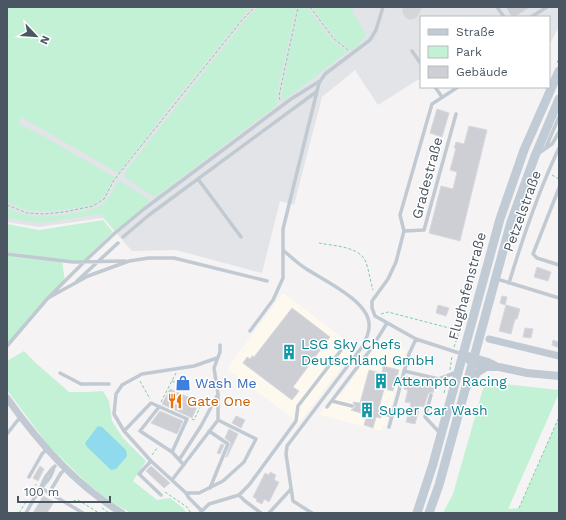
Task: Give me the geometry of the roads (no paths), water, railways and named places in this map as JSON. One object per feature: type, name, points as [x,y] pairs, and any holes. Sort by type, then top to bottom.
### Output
[{"type":"main road","name":"Flughafenstraße","points":[[417,513],[428,481],[500,219],[513,179],[559,71]]},
{"type":"main road","name":"Flughafenstraße","points":[[429,513],[439,485],[494,278],[511,222],[535,156],[559,99]]},
{"type":"street","points":[[489,339],[559,356]]},
{"type":"street","points":[[463,354],[486,367],[499,367],[528,373],[559,376]]},
{"type":"street","points":[[472,360],[488,362],[499,367]]},
{"type":"street","points":[[464,391],[478,372],[486,367]]},
{"type":"street","points":[[7,398],[57,464],[64,471],[122,513]]},
{"type":"lane","points":[[250,331],[273,300],[283,278],[283,229],[316,92],[320,81],[325,74],[370,40],[373,36],[383,7]]},
{"type":"lane","points":[[497,7],[503,16]]},
{"type":"lane","points":[[533,16],[547,7]]},
{"type":"lane","points":[[412,51],[420,63]]},
{"type":"lane","points":[[7,346],[48,298],[84,262],[144,209],[281,106],[320,81]]},
{"type":"lane","points":[[436,88],[442,97]]},
{"type":"lane","points":[[404,231],[400,215],[432,104],[456,88]]},
{"type":"lane","points":[[123,237],[149,215],[316,92]]},
{"type":"lane","name":"Gradestraße","points":[[387,323],[375,316],[372,308],[372,301],[388,279],[396,262],[404,231],[424,230],[456,114]]},
{"type":"lane","points":[[545,148],[559,118]]},
{"type":"lane","points":[[535,156],[552,144],[559,132]]},
{"type":"lane","name":"Petzelstraße","points":[[509,283],[531,214],[547,173],[559,148]]},
{"type":"lane","points":[[198,179],[241,237]]},
{"type":"lane","points":[[559,188],[533,254],[537,258],[559,265]]},
{"type":"lane","points":[[73,284],[118,243]]},
{"type":"lane","points":[[283,250],[303,267],[356,301],[364,310],[369,323],[367,337],[362,347],[287,446],[286,454],[293,501],[312,513]]},
{"type":"lane","points":[[7,254],[73,262],[129,261],[149,258],[174,258],[266,281]]},
{"type":"lane","points":[[48,298],[88,276],[129,261]]},
{"type":"lane","points":[[494,278],[559,298]]},
{"type":"lane","points":[[327,407],[371,349],[387,323],[416,339],[463,354]]},
{"type":"lane","points":[[389,427],[409,354],[416,339]]},
{"type":"lane","points":[[172,480],[218,420],[218,394],[214,368],[217,358],[194,366],[142,374],[122,385],[116,394],[114,414],[124,430],[150,460],[186,493],[201,512],[209,504],[239,495],[249,485],[296,421],[298,406],[345,346]]},
{"type":"lane","points":[[404,371],[436,381],[458,372]]},
{"type":"lane","points":[[60,373],[81,384],[108,384]]},
{"type":"lane","points":[[178,460],[201,426],[218,394]]},
{"type":"lane","points":[[431,395],[425,417],[441,434]]},
{"type":"lane","points":[[332,401],[352,406]]},
{"type":"lane","points":[[124,430],[151,403],[159,406],[187,420],[172,452]]},
{"type":"lane","points":[[159,406],[140,431],[172,452],[184,465]]},
{"type":"lane","points":[[382,413],[392,416]]},
{"type":"lane","points":[[7,434],[21,418]]},
{"type":"lane","points":[[186,493],[199,493],[223,481],[244,462],[256,439],[218,420]]},
{"type":"lane","points":[[209,431],[228,444],[210,488]]},
{"type":"lane","points":[[29,477],[42,454],[47,449]]},
{"type":"lane","points":[[150,460],[139,474],[160,495]]},
{"type":"lane","points":[[26,513],[41,488],[43,481],[57,464]]},
{"type":"lane","points":[[50,493],[64,471]]},
{"type":"lane","points":[[41,488],[83,513]]},
{"type":"lane","points":[[268,513],[291,489]]},
{"type":"lane","points":[[239,495],[244,501],[261,513]]},
{"type":"water","points":[[98,426],[102,427],[126,450],[127,456],[116,469],[111,470],[87,447],[85,443]]},
{"type":"place","name":"LSG Sky Chefs Deutschland GmbH","points":[[289,352]]},
{"type":"place","name":"Attempto Racing","points":[[381,381]]},
{"type":"place","name":"Wash Me","points":[[183,383]]},
{"type":"place","name":"Gate One","points":[[175,401]]},
{"type":"place","name":"Super Car Wash","points":[[367,410]]}]
